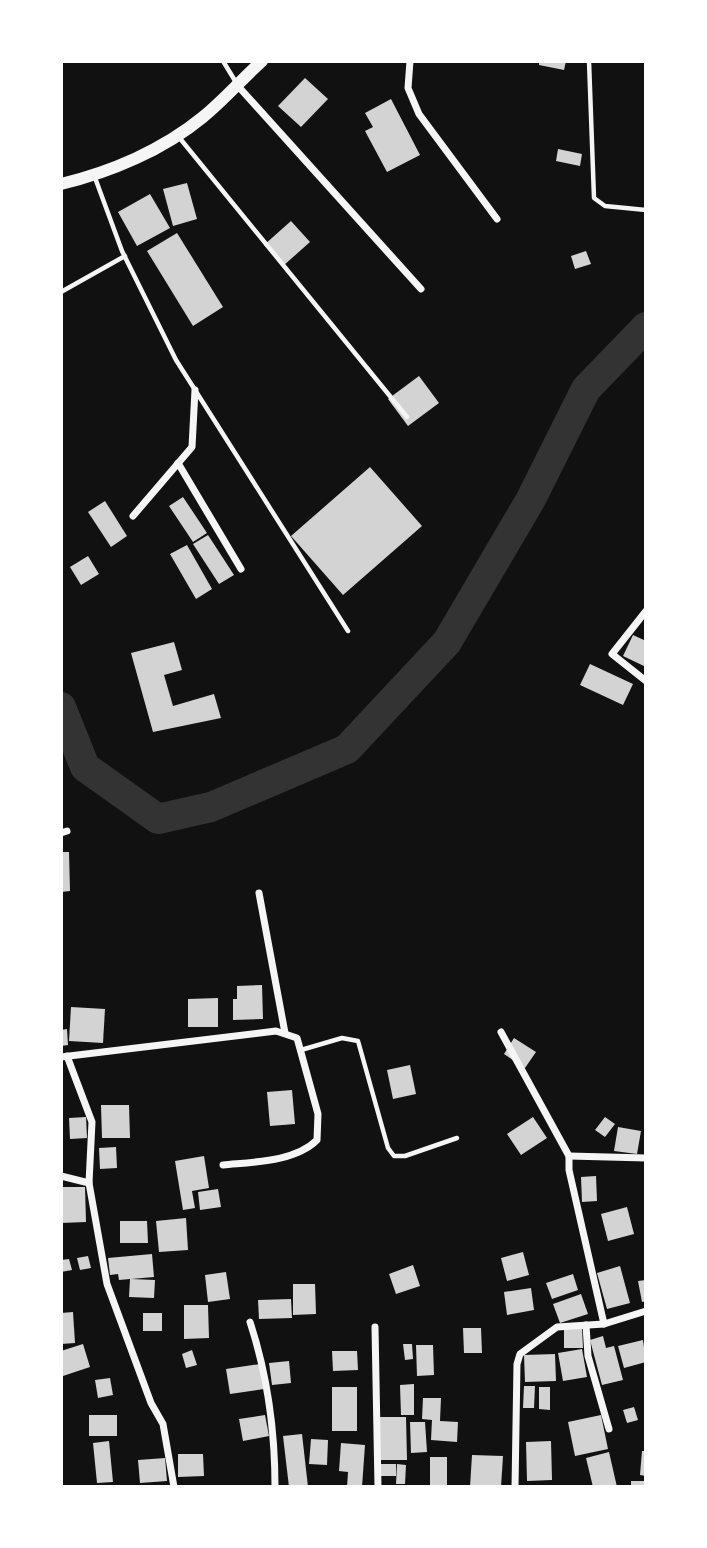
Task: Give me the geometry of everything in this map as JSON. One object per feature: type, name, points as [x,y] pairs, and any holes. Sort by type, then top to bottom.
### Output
[{"type":"main road","points":[[61,184],[94,176],[177,135],[202,117],[262,61]]},
{"type":"street","points":[[410,61],[408,88],[419,114],[497,219]]},
{"type":"street","points":[[237,85],[421,289]]},
{"type":"street","points":[[133,516],[192,447],[195,390]]},
{"type":"street","points":[[178,463],[241,569]]},
{"type":"street","points":[[646,611],[612,654],[646,681]]},
{"type":"street","points":[[259,893],[285,1033]]},
{"type":"street","points":[[174,1487],[163,1424],[147,1392],[107,1284],[89,1183],[92,1122],[64,1056],[276,1031],[297,1038],[318,1114],[317,1140],[309,1148],[295,1153],[223,1165]]},
{"type":"street","points":[[501,1032],[569,1156],[569,1170],[604,1324]]},
{"type":"street","points":[[569,1156],[646,1158]]},
{"type":"street","points":[[61,1176],[89,1183]]},
{"type":"street","points":[[515,1487],[517,1364],[520,1354],[557,1327],[604,1324],[646,1311]]},
{"type":"street","points":[[250,1322],[264,1365],[275,1435],[275,1487]]},
{"type":"street","points":[[586,1325],[589,1356],[610,1429]]},
{"type":"street","points":[[375,1327],[378,1487]]},
{"type":"lane","points":[[223,61],[237,85]]},
{"type":"lane","points":[[589,61],[594,198],[605,206],[646,210]]},
{"type":"lane","points":[[177,135],[407,417]]},
{"type":"lane","points":[[94,176],[125,256],[176,360],[348,631]]},
{"type":"lane","points":[[61,292],[125,256]]},
{"type":"lane","points":[[300,1050],[342,1038],[358,1041],[391,1154],[405,1156],[457,1138]]},
{"type":"building","points":[[539,61],[566,61],[564,70],[539,65]]},
{"type":"building","points":[[305,78],[328,99],[301,127],[278,106]]},
{"type":"building","points":[[391,99],[420,155],[387,172],[365,131],[373,127],[365,113]]},
{"type":"building","points":[[558,149],[582,154],[580,166],[556,161]]},
{"type":"building","points":[[187,183],[197,219],[173,226],[163,189]]},
{"type":"building","points":[[150,194],[170,228],[137,246],[118,212]]},
{"type":"building","points":[[291,221],[310,242],[283,266],[264,245]]},
{"type":"building","points":[[177,233],[223,307],[193,326],[147,251]]},
{"type":"building","points":[[586,251],[591,264],[575,269],[571,256]]},
{"type":"building","points":[[419,376],[439,403],[408,426],[388,399]]},
{"type":"building","points":[[370,467],[422,526],[343,595],[291,536]]},
{"type":"building","points":[[183,497],[207,533],[193,542],[169,506]]},
{"type":"building","points":[[105,501],[127,536],[111,547],[88,512]]},
{"type":"building","points":[[208,535],[234,575],[219,584],[193,544]]},
{"type":"building","points":[[187,545],[212,589],[196,599],[170,554]]},
{"type":"building","points":[[88,556],[99,574],[81,585],[70,567]]},
{"type":"building","points":[[633,635],[646,641],[646,667],[623,656]]},
{"type":"building","points":[[174,642],[182,670],[164,675],[173,706],[214,694],[221,718],[153,732],[131,653]]},
{"type":"building","points":[[590,664],[633,684],[623,705],[580,685]]},
{"type":"building","points":[[61,852],[69,852],[70,891],[61,892]]},
{"type":"building","points":[[262,985],[263,1019],[233,1020],[233,999],[237,999],[237,986]]},
{"type":"building","points":[[218,998],[218,1027],[188,1027],[188,999]]},
{"type":"building","points":[[71,1007],[105,1009],[103,1043],[69,1041]]},
{"type":"building","points":[[67,1029],[68,1045],[61,1046],[61,1030]]},
{"type":"building","points":[[514,1038],[536,1052],[525,1068],[504,1054]]},
{"type":"building","points":[[410,1065],[416,1094],[393,1099],[387,1070]]},
{"type":"building","points":[[292,1090],[295,1124],[270,1126],[267,1092]]},
{"type":"building","points":[[101,1105],[129,1105],[130,1138],[102,1138]]},
{"type":"building","points":[[86,1117],[87,1138],[70,1139],[69,1118]]},
{"type":"building","points":[[533,1117],[547,1138],[521,1155],[507,1134]]},
{"type":"building","points":[[605,1117],[615,1124],[605,1137],[595,1130]]},
{"type":"building","points":[[618,1127],[641,1131],[637,1154],[614,1151]]},
{"type":"building","points":[[116,1147],[117,1168],[100,1169],[99,1148]]},
{"type":"building","points":[[204,1156],[209,1188],[192,1191],[195,1208],[183,1210],[175,1161]]},
{"type":"building","points":[[596,1176],[597,1201],[582,1202],[581,1177]]},
{"type":"building","points":[[61,1187],[85,1187],[86,1222],[61,1223]]},
{"type":"building","points":[[218,1189],[221,1207],[200,1210],[198,1192]]},
{"type":"building","points":[[627,1207],[634,1234],[608,1241],[601,1214]]},
{"type":"building","points":[[186,1218],[188,1250],[159,1252],[156,1221]]},
{"type":"building","points":[[120,1221],[147,1221],[148,1243],[120,1243]]},
{"type":"building","points":[[523,1252],[529,1275],[507,1281],[501,1258]]},
{"type":"building","points":[[152,1254],[154,1277],[131,1279],[155,1280],[154,1298],[129,1297],[130,1279],[119,1280],[118,1274],[110,1275],[108,1258]]},
{"type":"building","points":[[88,1256],[91,1268],[80,1270],[77,1258]]},
{"type":"building","points":[[69,1259],[72,1270],[61,1272],[61,1260]]},
{"type":"building","points":[[413,1265],[420,1286],[396,1294],[389,1274]]},
{"type":"building","points":[[620,1266],[630,1303],[607,1309],[597,1273]]},
{"type":"building","points":[[226,1272],[230,1299],[208,1302],[205,1275]]},
{"type":"building","points":[[573,1274],[578,1290],[552,1299],[546,1283]]},
{"type":"building","points":[[646,1280],[646,1301],[642,1302],[638,1281]]},
{"type":"building","points":[[293,1284],[315,1284],[316,1314],[293,1315]]},
{"type":"building","points":[[531,1288],[534,1310],[507,1315],[504,1292]]},
{"type":"building","points":[[581,1294],[588,1314],[560,1323],[553,1304]]},
{"type":"building","points":[[291,1299],[292,1318],[259,1319],[258,1300]]},
{"type":"building","points":[[184,1305],[208,1305],[209,1338],[184,1339]]},
{"type":"building","points":[[73,1312],[75,1343],[61,1344],[61,1313]]},
{"type":"building","points":[[143,1313],[162,1313],[162,1331],[143,1331]]},
{"type":"building","points":[[463,1328],[481,1328],[482,1353],[464,1353]]},
{"type":"building","points":[[582,1328],[583,1348],[564,1348],[564,1329]]},
{"type":"building","points":[[603,1336],[606,1348],[614,1346],[623,1380],[602,1385],[590,1340]]},
{"type":"building","points":[[643,1340],[646,1362],[624,1368],[618,1346]]},
{"type":"building","points":[[83,1344],[90,1367],[63,1376],[61,1351]]},
{"type":"building","points":[[403,1344],[412,1344],[413,1359],[405,1360]]},
{"type":"building","points":[[416,1345],[433,1345],[434,1375],[417,1376]]},
{"type":"building","points":[[582,1349],[587,1377],[563,1381],[558,1353]]},
{"type":"building","points":[[192,1350],[197,1365],[186,1368],[182,1354]]},
{"type":"building","points":[[332,1351],[357,1351],[358,1370],[333,1371]]},
{"type":"building","points":[[555,1354],[556,1381],[525,1382],[524,1355]]},
{"type":"building","points":[[289,1361],[291,1383],[272,1385],[269,1363]]},
{"type":"building","points":[[260,1364],[264,1389],[230,1394],[226,1369]]},
{"type":"building","points":[[110,1378],[113,1395],[98,1398],[95,1380]]},
{"type":"building","points":[[414,1384],[414,1415],[401,1415],[400,1385]]},
{"type":"building","points":[[524,1386],[535,1386],[534,1408],[523,1408]]},
{"type":"building","points":[[332,1387],[357,1387],[357,1431],[332,1431]]},
{"type":"building","points":[[539,1387],[550,1387],[550,1410],[539,1409]]},
{"type":"building","points":[[423,1398],[441,1398],[440,1421],[458,1422],[457,1442],[431,1440],[432,1420],[422,1419]]},
{"type":"building","points":[[634,1407],[638,1420],[627,1423],[623,1410]]},
{"type":"building","points":[[89,1415],[117,1415],[117,1436],[89,1436]]},
{"type":"building","points":[[265,1415],[269,1436],[243,1441],[239,1419]]},
{"type":"building","points":[[601,1415],[608,1449],[575,1456],[568,1422]]},
{"type":"building","points":[[380,1417],[406,1417],[407,1460],[380,1460]]},
{"type":"building","points":[[410,1422],[425,1422],[427,1452],[411,1453]]},
{"type":"building","points":[[302,1434],[308,1487],[289,1487],[283,1436]]},
{"type":"building","points":[[311,1439],[328,1440],[327,1465],[309,1464]]},
{"type":"building","points":[[109,1441],[113,1482],[97,1483],[93,1443]]},
{"type":"building","points":[[551,1441],[552,1480],[527,1481],[526,1442]]},
{"type":"building","points":[[341,1443],[365,1445],[362,1487],[347,1487],[348,1472],[339,1471]]},
{"type":"building","points":[[642,1451],[646,1451],[646,1476],[640,1475]]},
{"type":"building","points":[[609,1452],[617,1487],[593,1487],[586,1458]]},
{"type":"building","points":[[178,1454],[203,1454],[204,1476],[178,1477]]},
{"type":"building","points":[[472,1455],[503,1456],[501,1487],[470,1487]]},
{"type":"building","points":[[430,1457],[447,1457],[447,1486],[430,1486]]},
{"type":"building","points":[[165,1458],[167,1481],[140,1483],[138,1460]]},
{"type":"building","points":[[378,1464],[396,1464],[396,1476],[379,1476]]},
{"type":"building","points":[[397,1464],[406,1465],[405,1484],[396,1484]]},
{"type":"building","points":[[631,1481],[646,1481],[646,1487],[631,1487]]},
{"type":"waterway","points":[[61,707],[85,767],[158,819],[211,807],[347,749],[447,642],[531,499],[586,389],[646,327]]}]
